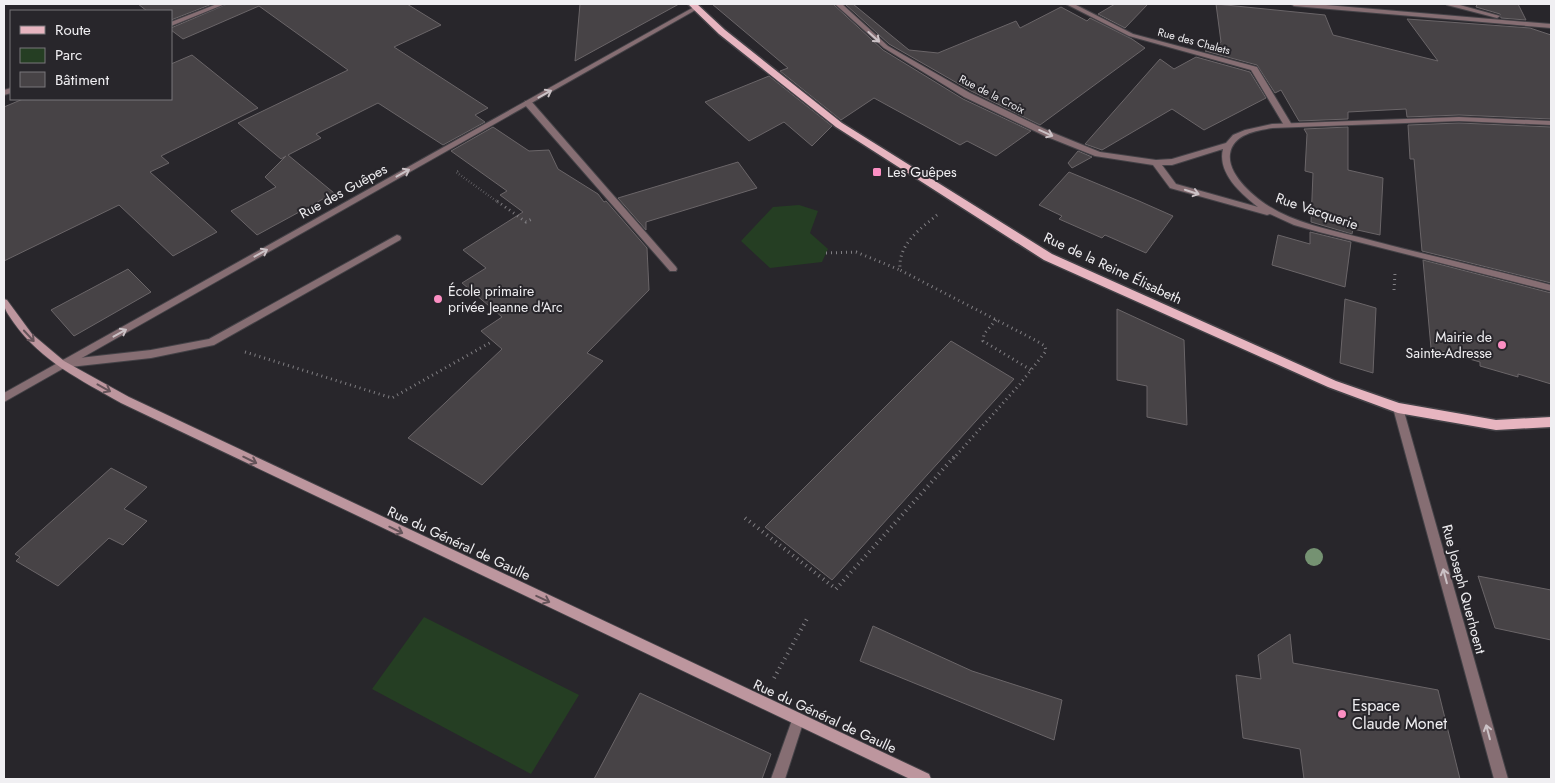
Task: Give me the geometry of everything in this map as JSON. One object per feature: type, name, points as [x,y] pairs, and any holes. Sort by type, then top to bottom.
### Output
[{"type":"main road","name":"Rue de la Reine Élisabeth","points":[[694,6],[722,32],[838,125],[1048,257],[1332,384],[1398,408],[1496,425],[1551,422]]},
{"type":"main road","name":"Rue du Général de Gaulle","points":[[4,302],[29,337],[61,364],[125,400],[924,779]]},
{"type":"street","points":[[172,24],[222,4]]},
{"type":"street","name":"Rue de la Croix","points":[[838,4],[886,47],[967,95],[1048,134],[1098,154],[1156,163],[1172,162],[1229,145]]},
{"type":"street","name":"Rue des Chalets","points":[[1069,4],[1131,35],[1254,69],[1288,125]]},
{"type":"street","points":[[1294,4],[1527,23]]},
{"type":"street","points":[[1449,4],[1551,28]]},
{"type":"street","name":"Rue des Guêpes","points":[[4,398],[61,364],[528,103],[694,6]]},
{"type":"street","points":[[528,103],[673,269]]},
{"type":"street","points":[[1229,145],[1248,131],[1272,126],[1459,119],[1551,123]]},
{"type":"street","name":"Rue Vacquerie","points":[[1229,145],[1225,156],[1234,181],[1257,202],[1276,214],[1395,250],[1551,288]]},
{"type":"street","points":[[1156,163],[1173,186],[1276,214]]},
{"type":"street","points":[[61,364],[151,354],[211,342],[397,238]]},
{"type":"street","name":"Rue Joseph Querhoent","points":[[1398,408],[1501,779]]},
{"type":"street","points":[[778,779],[798,720]]},
{"type":"path","points":[[464,167],[456,172],[526,222],[532,219]]},
{"type":"path","points":[[900,270],[898,261],[902,250],[937,215]]},
{"type":"path","points":[[745,518],[836,589],[1046,351],[1045,346],[900,270],[857,251],[826,253]]},
{"type":"path","points":[[996,320],[984,334],[984,341],[1031,370]]},
{"type":"path","points":[[211,342],[392,398],[493,341]]},
{"type":"path","points":[[761,702],[808,617]]},
{"type":"green space","points":[[799,205],[818,211],[810,233],[828,249],[822,262],[770,268],[741,241],[773,207]]},
{"type":"green space","points":[[424,617],[579,695],[531,774],[372,689]]},
{"type":"building","points":[[138,4],[212,4],[172,20],[172,10],[146,10]]},
{"type":"building","points":[[227,4],[407,4],[441,25],[394,47],[488,108],[475,115],[485,122],[443,145],[378,103],[316,134],[321,138],[288,155],[334,193],[257,235],[231,211],[276,187],[265,177],[286,156],[281,159],[238,123],[348,70],[259,6],[183,39],[172,31],[172,28]]},
{"type":"building","points":[[580,4],[679,4],[575,61]]},
{"type":"building","points":[[712,4],[833,4],[883,50],[963,99],[1031,131],[996,156],[967,141],[960,145],[874,98],[841,120],[780,71],[788,68]]},
{"type":"building","points":[[845,4],[853,4],[909,50],[938,53],[1016,21],[1020,28],[1061,7],[1087,21],[1090,18],[1132,39],[1145,48],[1040,125],[971,91],[889,44]]},
{"type":"building","points":[[1115,4],[1148,4],[1125,28],[1098,14]]},
{"type":"building","points":[[1216,4],[1325,15],[1333,35],[1438,61],[1407,19],[1530,28],[1551,35],[1551,119],[1459,115],[1407,117],[1406,109],[1348,112],[1348,119],[1299,121],[1281,90],[1275,93],[1257,65],[1205,51],[1221,42]]},
{"type":"building","points":[[1477,4],[1518,4],[1526,20],[1501,18],[1500,14],[1476,7]]},
{"type":"building","points":[[192,55],[258,108],[161,156],[169,163],[150,172],[217,232],[173,256],[119,205],[4,261],[4,107],[21,100],[172,100],[172,64]]},
{"type":"building","points":[[1196,57],[1250,72],[1266,98],[1204,130],[1172,109],[1102,150],[1085,144],[1160,59],[1174,69]]},
{"type":"building","points":[[769,76],[832,126],[812,146],[784,122],[749,141],[705,102]]},
{"type":"building","points":[[1459,123],[1551,127],[1551,283],[1422,251],[1414,159],[1410,159],[1408,125]]},
{"type":"building","points":[[493,127],[529,151],[549,150],[558,169],[598,194],[604,202],[606,201],[647,248],[649,290],[587,353],[603,361],[482,485],[408,438],[502,349],[481,331],[502,317],[462,283],[486,268],[463,250],[523,212],[500,195],[507,191],[451,151]]},
{"type":"building","points":[[1348,127],[1348,170],[1383,178],[1380,235],[1353,229],[1352,234],[1311,222],[1313,173],[1305,171],[1307,134],[1304,129]]},
{"type":"building","points":[[1078,151],[1092,157],[1072,168],[1068,163]]},
{"type":"building","points":[[738,162],[757,188],[646,222],[646,230],[618,198]]},
{"type":"building","points":[[1069,172],[1173,216],[1146,253],[1105,235],[1102,238],[1059,219],[1062,216],[1039,205]]},
{"type":"building","points":[[1310,232],[1351,242],[1345,287],[1272,265],[1278,235],[1310,244]]},
{"type":"building","points":[[1423,260],[1551,293],[1551,384],[1518,374],[1518,377],[1480,366],[1480,362],[1431,348]]},
{"type":"building","points":[[128,269],[151,292],[74,336],[51,310]]},
{"type":"building","points":[[1345,299],[1376,308],[1373,373],[1340,363]]},
{"type":"building","points":[[1117,309],[1184,340],[1187,425],[1147,417],[1147,386],[1117,380]]},
{"type":"building","points":[[951,341],[1014,379],[832,580],[765,527]]},
{"type":"building","points":[[111,468],[147,487],[124,509],[147,521],[123,545],[109,538],[58,586],[16,561],[20,557],[15,554]]},
{"type":"building","points":[[1478,576],[1551,590],[1551,640],[1495,628]]},
{"type":"building","points":[[873,626],[972,671],[1062,700],[1054,740],[860,661]]},
{"type":"building","name":"Espace Claude Monet","points":[[1290,634],[1293,663],[1438,690],[1460,779],[1304,779],[1300,749],[1243,738],[1236,675],[1261,679],[1258,655]]},
{"type":"building","points":[[640,693],[771,754],[762,779],[594,779]]},
{"type":"place","name":"Les Guêpes","points":[[877,172]]},
{"type":"place","name":"École primaire privée Jeanne d'Arc","points":[[438,299]]},
{"type":"place","name":"Mairie de Sainte-Adresse","points":[[1502,345]]},
{"type":"place","name":"Espace Claude Monet","points":[[1342,714]]}]
